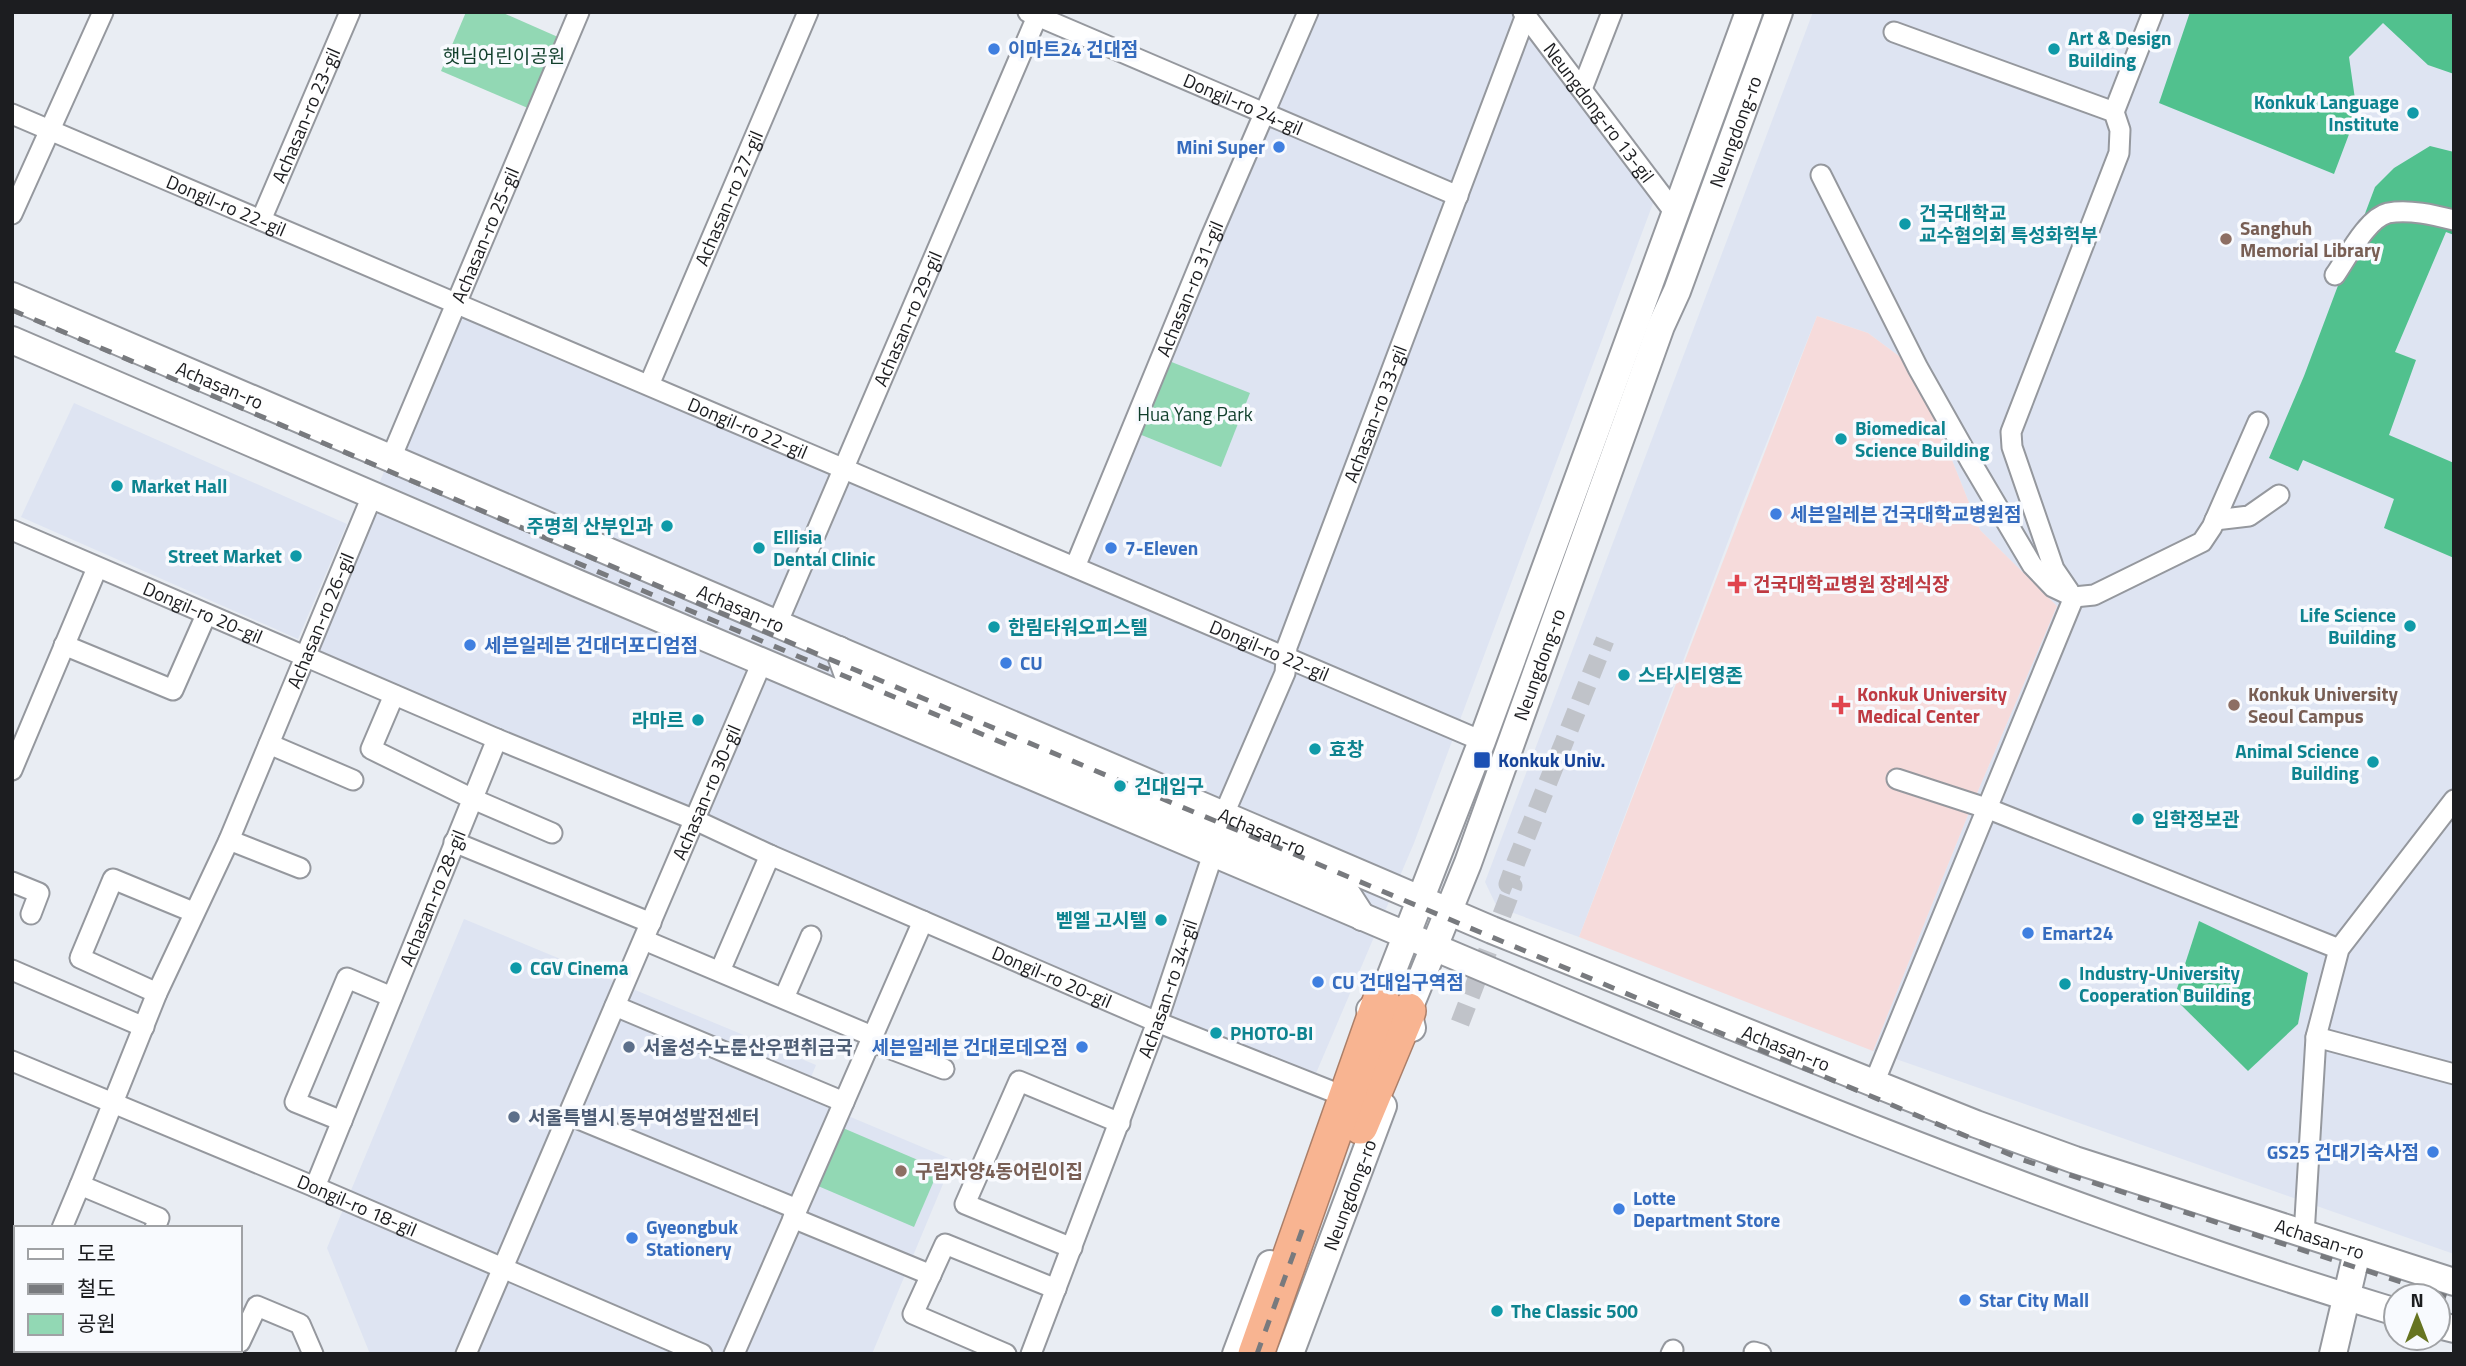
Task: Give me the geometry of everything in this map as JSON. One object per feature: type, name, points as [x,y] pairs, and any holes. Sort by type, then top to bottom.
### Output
[{"type":"highway","points":[[1256,1354],[1281,1303],[1394,1005]]},
{"type":"highway","points":[[1269,1354],[1281,1303]]},
{"type":"main road","name":"Neungdong-ro","points":[[1290,1354],[1412,1028],[1394,1005],[1406,936],[1482,741],[1749,12]]},
{"type":"main road","name":"Neungdong-ro","points":[[1236,1354],[1365,1015],[1394,1005],[1435,947],[1468,863],[1661,326],[1677,291],[1779,12]]},
{"type":"main road","points":[[1650,285],[1677,291]]},
{"type":"main road","name":"Achasan-ro","points":[[12,296],[777,624],[843,663],[1224,814],[1419,900],[1976,1125],[2063,1156],[2454,1282]]},
{"type":"main road","name":"Achasan-ro","points":[[12,340],[1406,936],[1853,1122],[2104,1217],[2382,1308]]},
{"type":"main road","points":[[824,688],[843,663],[1344,889],[1362,917]]},
{"type":"main road","points":[[1344,889],[1374,880]]},
{"type":"main road","points":[[2333,1354],[2357,1252]]},
{"type":"street","points":[[12,214],[103,12]]},
{"type":"street","name":"Achasan-ro 23-gil","points":[[261,220],[350,12]]},
{"type":"street","name":"Achasan-ro 25-gil","points":[[391,458],[579,12]]},
{"type":"street","name":"Achasan-ro 27-gil","points":[[649,386],[808,12]]},
{"type":"street","name":"Achasan-ro 31-gil","points":[[1075,567],[1210,239],[1308,12]]},
{"type":"street","points":[[1582,89],[1612,12]]},
{"type":"street","points":[[2074,597],[2054,569],[2012,447],[2011,432],[2119,153],[2120,130],[2113,112],[2153,12]]},
{"type":"street","name":"Neungdong-ro 13-gil","points":[[1525,13],[1675,213]]},
{"type":"street","name":"Achasan-ro 33-gil","points":[[1224,814],[1285,673],[1287,647],[1525,13]]},
{"type":"street","name":"Dongil-ro 24-gil","points":[[1035,14],[1458,196]]},
{"type":"street","name":"Achasan-ro 29-gil","points":[[777,624],[1035,14]]},
{"type":"street","points":[[1894,32],[2113,112]]},
{"type":"street","name":"Dongil-ro 22-gil","points":[[12,114],[1482,741]]},
{"type":"street","points":[[1821,175],[1918,368],[2032,565],[2053,587],[2074,597],[2085,597],[2106,590],[2196,547],[2207,536],[2215,520],[2258,422]]},
{"type":"street","points":[[2335,275],[2361,236],[2373,222],[2387,213],[2423,213],[2454,219]]},
{"type":"street","points":[[2215,520],[2249,516],[2279,495]]},
{"type":"street","name":"Achasan-ro 26-gil","points":[[63,1226],[157,993],[229,840],[372,496]]},
{"type":"street","name":"Dongil-ro 20-gil","points":[[12,530],[394,695],[695,820],[1157,1022],[1336,1093]]},
{"type":"street","points":[[12,770],[97,568]]},
{"type":"street","points":[[1874,1083],[2074,597]]},
{"type":"street","points":[[64,645],[173,690],[206,615]]},
{"type":"street","name":"Achasan-ro 30-gil","points":[[466,1354],[762,662]]},
{"type":"street","points":[[394,695],[371,749],[473,799],[552,833]]},
{"type":"street","name":"Achasan-ro 28-gil","points":[[315,1187],[498,739]]},
{"type":"street","points":[[269,744],[352,780]]},
{"type":"street","points":[[1897,779],[1989,808],[2339,949]]},
{"type":"street","points":[[2304,1235],[2316,1037],[2339,949],[2454,800]]},
{"type":"street","points":[[229,840],[300,868]]},
{"type":"street","points":[[454,842],[647,931],[720,971],[944,1069]]},
{"type":"street","name":"Achasan-ro 34-gil","points":[[1031,1354],[1157,1022],[1213,854]]},
{"type":"street","points":[[720,971],[770,855]]},
{"type":"street","points":[[157,993],[80,958],[113,879],[194,912]]},
{"type":"street","points":[[12,882],[39,893],[31,914]]},
{"type":"street","points":[[734,1354],[923,921]]},
{"type":"street","points":[[784,998],[811,936]]},
{"type":"street","points":[[12,970],[144,1027]]},
{"type":"street","points":[[342,1121],[295,1102],[347,978],[392,997]]},
{"type":"street","points":[[615,1006],[844,1102]]},
{"type":"street","points":[[2316,1037],[2454,1074]]},
{"type":"street","name":"Dongil-ro 18-gil","points":[[12,1061],[315,1187],[702,1354]]},
{"type":"street","points":[[1072,1248],[965,1204],[1019,1081],[1120,1123]]},
{"type":"street","points":[[569,1115],[931,1275]]},
{"type":"street","points":[[80,1185],[159,1218],[156,1226]]},
{"type":"street","points":[[1006,1354],[913,1314],[945,1244],[1056,1289]]},
{"type":"street","points":[[242,1338],[257,1306],[300,1324],[313,1354]]},
{"type":"shaded area","points":[[1310,12],[1519,12],[1658,190],[1414,843],[1314,1078],[305,657],[456,303],[1079,571]]},
{"type":"shaded area","name":"Konkuk University Seoul Campus","points":[[1813,12],[2454,12],[2454,1254],[1873,1051],[1972,805],[2057,606],[1980,530],[1924,390],[1903,359],[1868,333],[1817,316],[1741,507],[1579,937],[1497,907],[1485,882]]},
{"type":"shaded area","name":"Konkuk University Medical Center","points":[[1817,316],[1868,333],[1903,359],[1924,390],[1980,530],[2057,606],[1972,805],[1873,1051],[1579,937]]},
{"type":"shaded area","points":[[74,403],[347,524],[298,639],[21,517]]},
{"type":"shaded area","points":[[464,919],[816,1065],[803,1097],[953,1160],[872,1354],[370,1354],[327,1248]]},
{"type":"green space","name":"햇님어린이공원","points":[[466,12],[501,12],[567,41],[537,112],[441,71]]},
{"type":"green space","points":[[2190,12],[2454,12],[2454,74],[2428,65],[2383,23],[2349,57],[2357,113],[2334,174],[2159,103]]},
{"type":"green space","points":[[2430,146],[2454,152],[2454,235],[2446,232],[2395,352],[2416,360],[2389,435],[2454,463],[2454,558],[2384,528],[2394,499],[2303,460],[2298,471],[2269,458],[2304,376],[2375,187],[2394,168]]},
{"type":"green space","name":"Hua Yang Park","points":[[1169,361],[1250,393],[1221,467],[1139,434]]},
{"type":"green space","points":[[2199,921],[2308,973],[2298,1024],[2248,1071],[2174,998]]},
{"type":"green space","points":[[843,1128],[939,1169],[914,1227],[818,1186]]},
{"type":"tunnel","points":[[1460,1023],[1513,886],[1508,884],[1516,862],[1605,640]]},
{"type":"railway","points":[[12,310],[815,653],[2023,1160],[2454,1299]]},
{"type":"railway","points":[[575,562],[1010,746]]},
{"type":"railway","points":[[1257,1354],[1304,1225]]},
{"type":"place","name":"이마트24 건대점","points":[[994,49]]},
{"type":"place","name":"Art & Design Building","points":[[2054,49]]},
{"type":"place","name":"Konkuk Language Institute","points":[[2413,113]]},
{"type":"place","name":"Mini Super","points":[[1279,147]]},
{"type":"place","name":"건국대학교 교수협의회 특성화헉부","points":[[1905,224]]},
{"type":"place","name":"Sanghuh Memorial Library","points":[[2226,239]]},
{"type":"place","name":"Biomedical Science Building","points":[[1841,439]]},
{"type":"place","name":"Market Hall","points":[[117,486]]},
{"type":"place","name":"세븐일레븐 건국대학교병원점","points":[[1776,514]]},
{"type":"place","name":"주명희 산부인과","points":[[667,526]]},
{"type":"place","name":"Ellisia Dental Clinic","points":[[759,548]]},
{"type":"place","name":"7-Eleven","points":[[1111,548]]},
{"type":"place","name":"Street Market","points":[[296,556]]},
{"type":"place","name":"건국대학교병원 장례식장","points":[[1737,584]]},
{"type":"place","name":"Life Science Building","points":[[2410,626]]},
{"type":"place","name":"한림타워오피스텔","points":[[994,627]]},
{"type":"place","name":"세븐일레븐 건대더포디엄점","points":[[470,645]]},
{"type":"place","name":"CU","points":[[1006,663]]},
{"type":"place","name":"스타시티영존","points":[[1624,675]]},
{"type":"place","name":"Konkuk University Medical Center","points":[[1841,705]]},
{"type":"place","name":"Konkuk University Seoul Campus","points":[[2234,705]]},
{"type":"place","name":"라마르","points":[[698,720]]},
{"type":"place","name":"효창","points":[[1315,749]]},
{"type":"place","name":"Konkuk Univ.","points":[[1482,760]]},
{"type":"place","name":"Animal Science Building","points":[[2373,762]]},
{"type":"place","name":"건대입구","points":[[1120,786]]},
{"type":"place","name":"입학정보관","points":[[2138,819]]},
{"type":"place","name":"벧엘 고시텔","points":[[1161,920]]},
{"type":"place","name":"Emart24","points":[[2028,933]]},
{"type":"place","name":"CGV Cinema","points":[[516,968]]},
{"type":"place","name":"CU 건대입구역점","points":[[1318,982]]},
{"type":"place","name":"Industry-University Cooperation Building","points":[[2065,984]]},
{"type":"place","name":"PHOTO-BI","points":[[1216,1033]]},
{"type":"place","name":"서울성수노룬산우편취급국","points":[[629,1047]]},
{"type":"place","name":"세븐일레븐 건대로데오점","points":[[1082,1047]]},
{"type":"place","name":"서울특별시 동부여성발전센터","points":[[514,1117]]},
{"type":"place","name":"GS25 건대기숙사점","points":[[2433,1152]]},
{"type":"place","name":"구립자양4동어린이집","points":[[901,1171]]},
{"type":"place","name":"Lotte Department Store","points":[[1619,1209]]},
{"type":"place","name":"Gyeongbuk Stationery","points":[[632,1238]]},
{"type":"place","name":"Star City Mall","points":[[1965,1300]]},
{"type":"place","name":"The Classic 500","points":[[1497,1311]]}]
